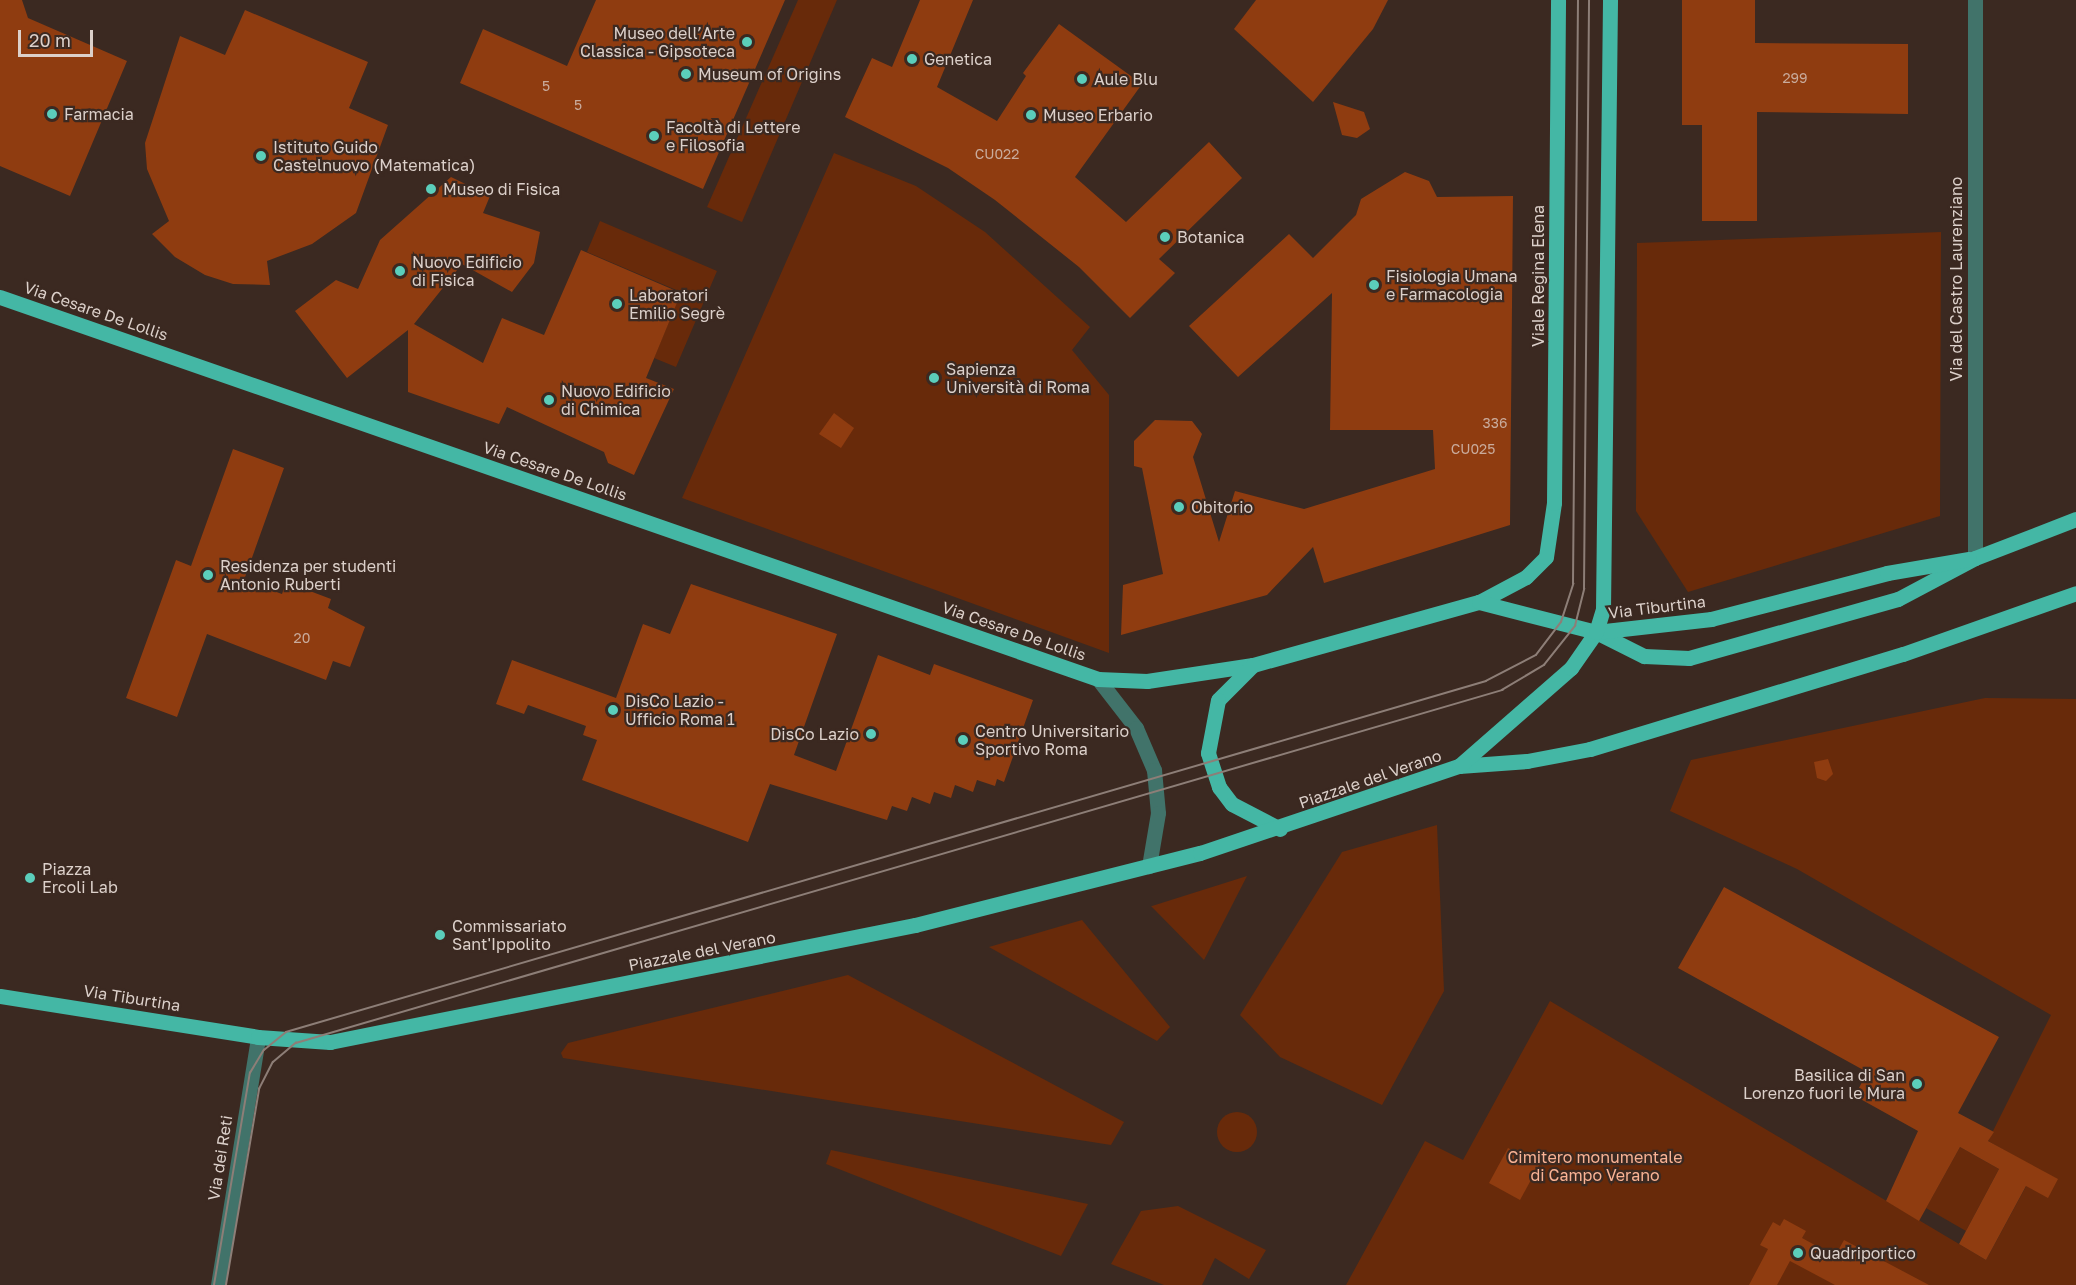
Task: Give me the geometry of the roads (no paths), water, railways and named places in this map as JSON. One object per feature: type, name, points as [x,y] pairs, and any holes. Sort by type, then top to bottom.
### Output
[{"type":"main road","name":"Viale Regina Elena","points":[[1479,602],[1526,577],[1548,551],[1554,503],[1558,0]]},
{"type":"main road","name":"Piazzale del Verano","points":[[258,1037],[330,1042],[354,1038],[915,925],[1149,866],[1280,829],[1459,766],[1552,687],[1596,632],[1604,596],[1610,0]]},
{"type":"main road","name":"Via Cesare De Lollis","points":[[0,297],[1098,679]]},
{"type":"main road","name":"Via Tiburtina","points":[[1596,632],[1644,656],[1689,658],[1870,609],[1975,558],[2076,519]]},
{"type":"main road","name":"Via Tiburtina","points":[[1596,632],[1711,619],[1887,573],[1975,558]]},
{"type":"main road","points":[[1459,766],[1590,749],[1903,654],[2076,593]]},
{"type":"main road","points":[[1098,679],[1147,681],[1253,665],[1479,602],[1596,632]]},
{"type":"main road","points":[[1253,665],[1218,700],[1208,753],[1219,787],[1232,804],[1280,829]]},
{"type":"main road","name":"Via Tiburtina","points":[[0,996],[258,1037]]},
{"type":"street","name":"Via del Castro Laurenziano","points":[[1975,0],[1975,558]]},
{"type":"street","points":[[1098,679],[1136,728],[1154,770],[1158,813],[1149,866]]},
{"type":"street","name":"Via dei Reti","points":[[218,1285],[258,1037]]},
{"type":"tram line","points":[[214,1285],[250,1073],[264,1050],[286,1032],[1486,681],[1536,655],[1561,622],[1573,584],[1578,0]]},
{"type":"tram line","points":[[226,1285],[259,1089],[273,1062],[296,1043],[1502,690],[1544,665],[1575,626],[1584,589],[1589,0]]},
{"type":"place","name":"Museo dell’Arte Classica - Gipsoteca","points":[[747,42]]},
{"type":"place","name":"Genetica","points":[[912,59]]},
{"type":"place","name":"Museum of Origins","points":[[686,74]]},
{"type":"place","name":"Aule Blu","points":[[1082,79]]},
{"type":"place","name":"Farmacia","points":[[52,114]]},
{"type":"place","name":"Museo Erbario","points":[[1031,115]]},
{"type":"place","name":"Facoltà di Lettere e Filosofia","points":[[654,136]]},
{"type":"place","name":"Istituto Guido Castelnuovo (Matematica)","points":[[261,156]]},
{"type":"place","name":"Museo di Fisica","points":[[431,189]]},
{"type":"place","name":"Botanica","points":[[1165,237]]},
{"type":"place","name":"Nuovo Edificio di Fisica","points":[[400,271]]},
{"type":"place","name":"Fisiologia Umana e Farmacologia","points":[[1374,285]]},
{"type":"place","name":"Laboratori Emilio Segrè","points":[[617,304]]},
{"type":"place","name":"Sapienza Università di Roma","points":[[934,378]]},
{"type":"place","name":"Nuovo Edificio di Chimica","points":[[549,400]]},
{"type":"place","name":"Obitorio","points":[[1179,507]]},
{"type":"place","name":"Residenza per studenti Antonio Ruberti","points":[[208,575]]},
{"type":"place","name":"DisCo Lazio - Ufficio Roma 1","points":[[613,710]]},
{"type":"place","name":"DisCo Lazio","points":[[871,734]]},
{"type":"place","name":"Centro Universitario Sportivo Roma","points":[[963,740]]},
{"type":"place","name":"Piazza Ercoli Lab","points":[[30,878]]},
{"type":"place","name":"Commissariato Sant'Ippolito","points":[[440,935]]},
{"type":"place","name":"Basilica di San Lorenzo fuori le Mura","points":[[1917,1084]]},
{"type":"place","name":"Quadriportico","points":[[1798,1253]]},
{"type":"park label","name":"Cimitero monumentale di Campo Verano","points":[[1595,1166]]}]
